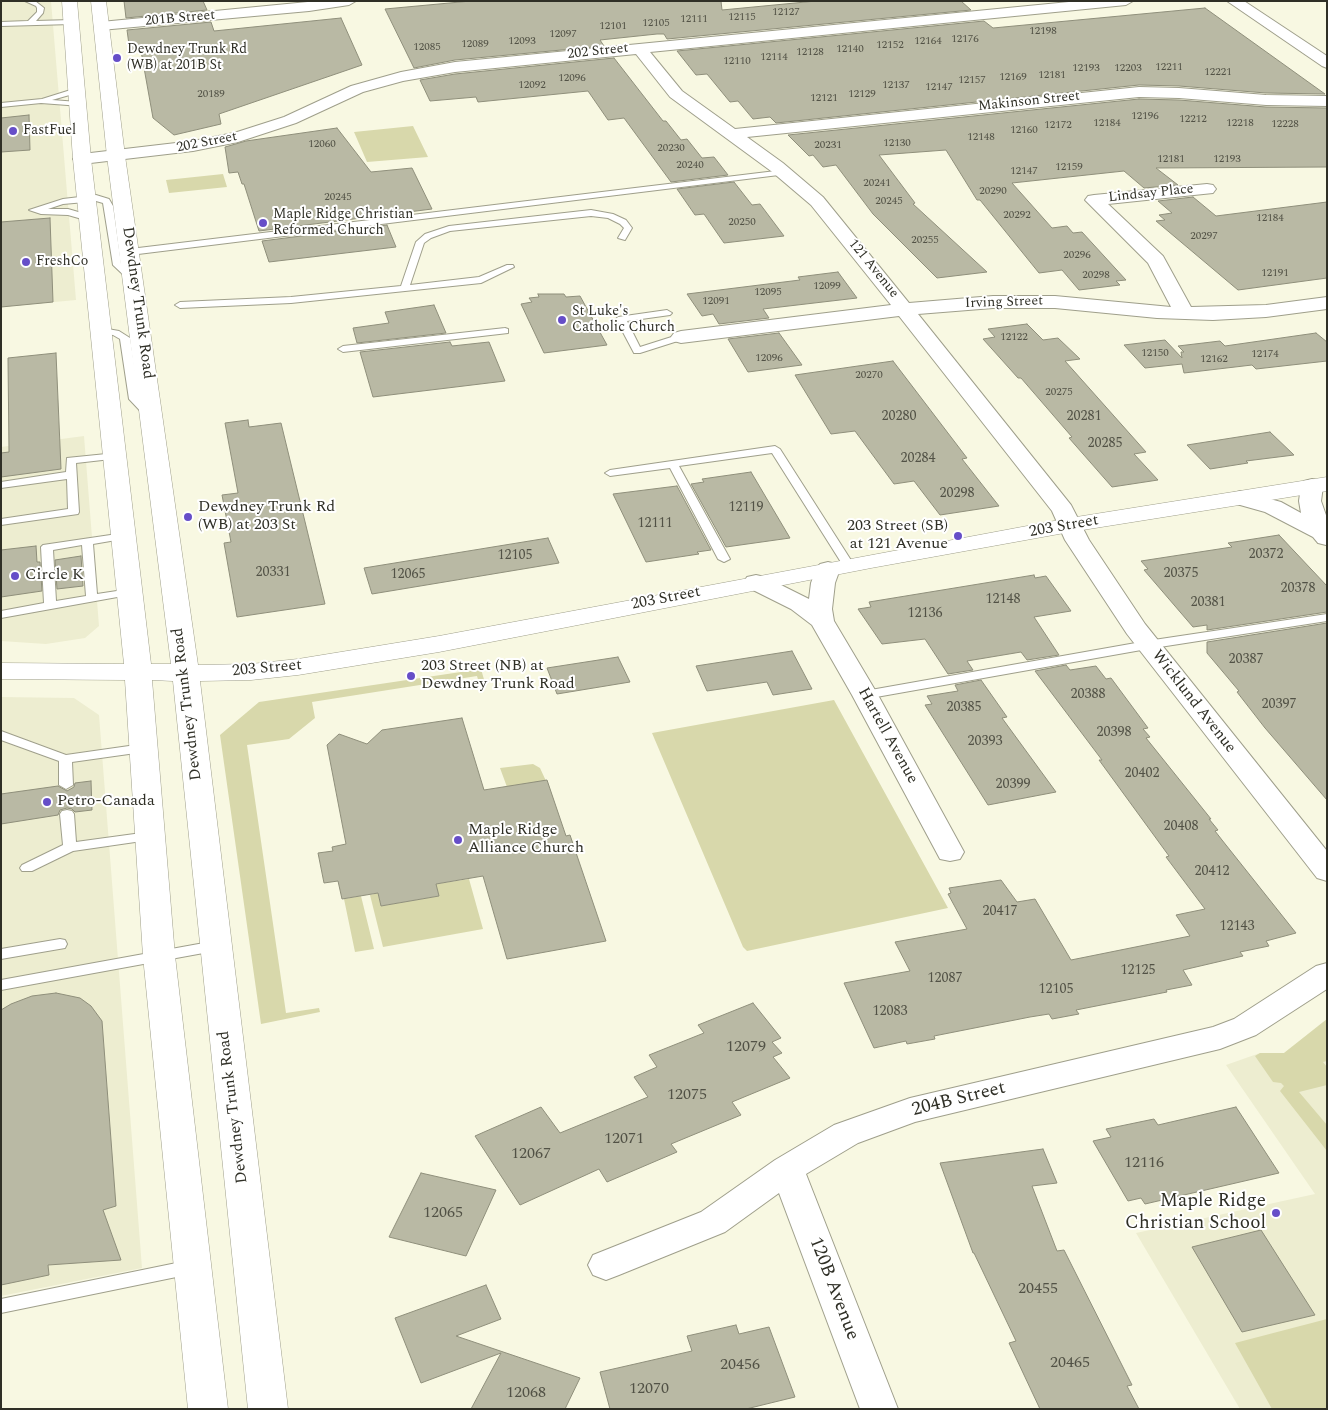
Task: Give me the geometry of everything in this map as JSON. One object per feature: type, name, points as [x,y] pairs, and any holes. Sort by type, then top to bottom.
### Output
[{"type":"main road","points":[[69,1],[82,159],[130,592],[159,956],[208,1409]]},
{"type":"main road","name":"Dewdney Trunk Road","points":[[98,1],[116,156],[185,673],[268,1409]]},
{"type":"main road","points":[[72,20],[89,26],[101,26]]},
{"type":"main road","name":"203 Street","points":[[1,671],[251,672],[341,661],[439,644],[756,582],[1070,525],[1320,485]]},
{"type":"street","name":"201B Street","points":[[101,26],[233,8],[309,7],[349,1]]},
{"type":"street","name":"202 Street","points":[[82,159],[194,146],[256,132],[290,120],[357,89],[420,72],[639,48],[1126,1]]},
{"type":"street","points":[[1234,1],[1327,63]]},
{"type":"street","name":"121 Avenue","points":[[639,48],[676,94],[784,172],[817,201],[906,309],[1063,510],[1070,525]]},
{"type":"street","name":"Makinson Street","points":[[732,134],[1139,92],[1179,93],[1266,100],[1327,100]]},
{"type":"street","name":"Lindsay Place","points":[[1185,314],[1156,260],[1094,200],[1207,189]]},
{"type":"street","name":"Irving Street","points":[[681,337],[906,309],[984,302],[1031,301],[1185,314],[1248,312],[1327,303]]},
{"type":"street","points":[[1320,485],[1310,501],[1324,535]]},
{"type":"street","points":[[1240,498],[1273,507],[1324,535]]},
{"type":"street","name":"Wicklund Avenue","points":[[1070,525],[1077,540],[1147,645],[1327,871]]},
{"type":"street","name":"Hartell Avenue","points":[[838,567],[823,584],[820,610],[822,621],[865,695],[950,852]]},
{"type":"street","name":"Hartell Avenue","points":[[756,582],[800,604],[822,621]]},
{"type":"street","name":"204B Street","points":[[606,1265],[713,1222],[787,1169],[846,1134],[910,1111],[1220,1038],[1244,1027],[1327,974]]},
{"type":"street","name":"120B Avenue","points":[[787,1169],[879,1409]]},
{"type":"lane","points":[[28,1],[38,5],[40,8],[40,13],[30,23]]},
{"type":"lane","points":[[1,24],[72,20]]},
{"type":"lane","points":[[40,102],[78,97]]},
{"type":"lane","points":[[1,105],[78,97]]},
{"type":"lane","points":[[130,252],[784,172]]},
{"type":"lane","points":[[88,209],[58,203],[33,210],[68,212],[88,209],[103,200],[108,204],[117,265],[134,280]]},
{"type":"lane","points":[[405,288],[420,242],[428,236],[449,228],[591,213],[610,216],[623,222],[628,228],[622,238]]},
{"type":"lane","points":[[180,306],[291,300],[481,280],[510,267]]},
{"type":"lane","points":[[667,314],[621,319],[637,351],[681,337]]},
{"type":"lane","points":[[102,331],[116,333],[125,338],[134,399],[152,416]]},
{"type":"lane","points":[[343,349],[505,331]]},
{"type":"lane","points":[[610,473],[775,449],[838,567]]},
{"type":"lane","points":[[1,522],[74,512],[70,460],[116,456]]},
{"type":"lane","points":[[673,464],[724,559]]},
{"type":"lane","points":[[1,485],[71,475]]},
{"type":"lane","points":[[50,604],[48,547],[124,536]]},
{"type":"lane","points":[[87,541],[92,598]]},
{"type":"lane","points":[[1,615],[50,604],[130,592]]},
{"type":"lane","points":[[865,695],[1147,645],[1327,617]]},
{"type":"lane","points":[[1,735],[65,759],[142,748]]},
{"type":"lane","points":[[65,759],[66,785]]},
{"type":"lane","points":[[67,814],[70,847]]},
{"type":"lane","points":[[27,868],[70,847],[149,836]]},
{"type":"lane","points":[[1,954],[60,944]]},
{"type":"lane","points":[[1,985],[215,946]]},
{"type":"lane","points":[[1,1306],[194,1267]]},
{"type":"shaded area","points":[[1,1],[51,1],[76,300],[1,307]]},
{"type":"shaded area","points":[[413,126],[428,157],[367,162],[354,132]]},
{"type":"shaded area","points":[[223,174],[227,187],[169,193],[166,180]]},
{"type":"shaded area","points":[[84,436],[99,626],[85,638],[46,644],[1,641],[1,447]]},
{"type":"shaded area","points":[[481,669],[485,683],[479,683],[477,676],[312,702],[315,718],[289,739],[247,745],[286,1013],[319,1008],[320,1012],[261,1024],[220,735],[259,702]]},
{"type":"shaded area","points":[[1,697],[74,698],[99,715],[142,1268],[1,1296]]},
{"type":"shaded area","points":[[834,700],[948,908],[747,951],[743,947],[652,733]]},
{"type":"shaded area","points":[[533,764],[540,768],[546,781],[507,787],[500,768]]},
{"type":"shaded area","points":[[469,879],[483,929],[383,947],[370,895],[378,893],[381,906],[439,896],[436,884]]},
{"type":"shaded area","points":[[361,896],[374,949],[355,952],[344,899]]},
{"type":"shaded area","name":"Maple Ridge Christian School","points":[[1327,1019],[1327,1409],[1240,1409],[1136,1233],[1315,1194],[1226,1065],[1260,1053],[1284,1053]]},
{"type":"shaded area","points":[[1327,1019],[1327,1061],[1323,1062],[1327,1067],[1327,1085],[1299,1092],[1327,1125],[1327,1151],[1280,1091],[1284,1086],[1281,1083],[1273,1082],[1255,1056],[1260,1053],[1284,1053]]},
{"type":"shaded area","points":[[1327,1319],[1327,1409],[1272,1409],[1235,1343]]},
{"type":"building","points":[[124,1],[203,1],[207,10],[126,18]]},
{"type":"building","points":[[471,1],[721,1],[722,10],[816,1],[961,1],[971,10],[667,39],[664,34],[657,34],[600,40],[604,46],[455,60],[414,68],[385,9]]},
{"type":"building","points":[[1205,8],[1325,94],[1266,93],[1179,86],[1139,85],[776,123],[770,117],[753,119],[738,101],[730,102],[707,74],[696,75],[677,51],[984,21],[993,28]]},
{"type":"building","points":[[341,18],[362,65],[219,114],[221,124],[174,135],[153,118],[141,51],[130,52],[127,30],[211,22],[214,31]]},
{"type":"building","points":[[614,58],[663,121],[666,121],[681,140],[687,139],[702,158],[714,157],[728,175],[671,182],[624,118],[608,120],[588,91],[478,102],[476,97],[430,101],[420,80],[455,74]]},
{"type":"building","points":[[1139,99],[1179,100],[1266,107],[1327,108],[1327,167],[1156,168],[1178,185],[1144,188],[1124,171],[1012,183],[1052,228],[1067,226],[1073,233],[1082,232],[1126,280],[1116,281],[1120,285],[1079,290],[1062,270],[1039,273],[980,200],[977,200],[946,150],[879,155],[915,203],[913,204],[987,272],[937,278],[873,214],[836,165],[823,167],[813,155],[809,156],[788,135]]},
{"type":"building","points":[[29,115],[30,150],[1,152],[1,118]]},
{"type":"building","points":[[337,128],[371,172],[412,168],[432,209],[259,231],[244,184],[242,184],[238,172],[229,173],[225,147],[246,141]]},
{"type":"building","points":[[734,182],[752,205],[760,204],[784,236],[724,243],[704,214],[695,215],[677,189]]},
{"type":"building","points":[[1193,197],[1216,216],[1327,202],[1327,278],[1238,290],[1156,221],[1165,220],[1159,215],[1172,213],[1158,201]]},
{"type":"building","name":"FreshCo","points":[[50,218],[53,302],[1,307],[1,222]]},
{"type":"building","points":[[387,225],[396,247],[269,262],[262,241]]},
{"type":"building","points":[[838,272],[857,298],[763,309],[769,318],[719,324],[713,314],[702,316],[687,294],[800,280],[798,277]]},
{"type":"building","points":[[538,294],[564,294],[566,297],[580,296],[607,345],[544,353],[521,304],[532,302],[529,298],[539,297]]},
{"type":"building","points":[[434,305],[446,333],[357,343],[353,328],[389,323],[385,312]]},
{"type":"building","points":[[1027,324],[1043,340],[1058,338],[1080,359],[1065,361],[1146,452],[1134,454],[1158,480],[1112,487],[1069,438],[1072,437],[1021,378],[1018,378],[983,339],[995,337],[988,329]]},
{"type":"building","points":[[779,333],[802,365],[748,372],[728,339]]},
{"type":"building","points":[[1316,333],[1327,342],[1327,361],[1256,369],[1252,365],[1184,373],[1182,364],[1145,368],[1124,345],[1165,340],[1182,358],[1181,352],[1184,352],[1178,346],[1220,341],[1225,346]]},
{"type":"building","points":[[450,342],[452,346],[489,342],[505,381],[373,397],[360,352]]},
{"type":"building","points":[[56,353],[61,469],[1,477],[1,453],[9,452],[8,358]]},
{"type":"building","points":[[893,361],[967,458],[962,459],[999,506],[940,515],[914,481],[894,484],[855,431],[831,434],[795,375]]},
{"type":"building","points":[[248,420],[249,427],[281,423],[325,604],[237,617],[224,543],[231,542],[222,495],[238,493],[225,423]]},
{"type":"building","points":[[1270,432],[1294,455],[1246,461],[1248,463],[1210,469],[1187,445]]},
{"type":"building","points":[[751,472],[790,538],[726,547],[691,484],[704,482],[702,479]]},
{"type":"building","points":[[677,486],[711,550],[697,552],[699,554],[646,562],[613,494]]},
{"type":"building","points":[[1279,535],[1327,586],[1327,612],[1207,630],[1207,625],[1193,627],[1144,570],[1148,569],[1141,561],[1232,547],[1228,543]]},
{"type":"building","points":[[548,538],[559,563],[372,594],[364,568]]},
{"type":"building","points":[[36,546],[37,562],[40,562],[42,591],[1,597],[1,550]]},
{"type":"building","points":[[81,556],[83,586],[57,589],[55,560]]},
{"type":"building","points":[[1034,575],[1035,578],[1046,576],[1071,611],[1034,617],[1059,655],[1027,660],[1021,652],[967,661],[973,670],[948,674],[925,639],[882,644],[858,609],[871,607],[869,602]]},
{"type":"building","points":[[1327,623],[1327,800],[1265,728],[1237,692],[1239,691],[1207,653],[1207,642]]},
{"type":"building","points":[[792,651],[812,689],[773,695],[767,682],[707,691],[696,666]]},
{"type":"building","points":[[618,657],[630,682],[557,694],[547,668]]},
{"type":"building","points":[[1066,665],[1070,670],[1096,666],[1106,679],[1111,678],[1148,728],[1143,729],[1150,737],[1146,738],[1211,819],[1209,819],[1218,830],[1215,831],[1296,933],[1266,941],[1269,946],[1240,952],[1243,956],[1183,970],[1192,985],[1166,990],[1167,992],[1076,1010],[1079,1014],[1052,1019],[1049,1014],[1030,1017],[934,1036],[935,1039],[907,1044],[906,1041],[874,1048],[844,983],[910,971],[895,942],[967,929],[948,894],[951,893],[949,888],[1001,880],[1017,902],[1035,899],[1071,960],[1190,936],[1176,915],[1205,909],[1166,857],[1169,856],[1099,760],[1102,760],[1035,671]]},
{"type":"building","points":[[981,680],[1007,717],[1002,718],[1056,792],[988,805],[925,705],[932,704],[927,696],[958,691],[955,685]]},
{"type":"building","name":"Maple Ridge Alliance Church","points":[[462,718],[484,790],[547,780],[566,836],[570,835],[606,941],[507,959],[483,876],[436,884],[439,896],[381,906],[378,893],[342,899],[338,881],[324,883],[318,853],[333,851],[332,847],[346,844],[327,745],[339,734],[367,744],[382,730]]},
{"type":"building","name":"Petro-Canada","points":[[91,781],[92,810],[75,812],[67,808],[60,810],[58,815],[1,824],[1,794],[58,786],[67,791],[74,787],[75,783]]},
{"type":"building","points":[[56,993],[80,998],[91,1006],[102,1021],[116,1206],[103,1210],[121,1260],[48,1265],[49,1275],[1,1285],[1,1010],[32,996]]},
{"type":"building","points":[[753,1003],[781,1038],[772,1042],[782,1053],[773,1057],[790,1078],[732,1102],[741,1115],[671,1144],[677,1152],[607,1182],[599,1169],[520,1205],[475,1136],[541,1107],[560,1133],[648,1097],[634,1077],[657,1067],[649,1055],[704,1033],[698,1025]]},
{"type":"building","points":[[1236,1107],[1279,1173],[1145,1204],[1141,1198],[1128,1201],[1093,1141],[1111,1137],[1106,1129],[1154,1119],[1158,1125]]},
{"type":"building","points":[[1043,1149],[1057,1183],[1032,1186],[1057,1251],[1064,1250],[1132,1385],[1127,1386],[1139,1409],[1040,1409],[1009,1343],[1016,1341],[973,1253],[940,1163]]},
{"type":"building","points":[[421,1173],[496,1190],[466,1256],[389,1237]]},
{"type":"building","points":[[1261,1230],[1315,1315],[1242,1332],[1192,1247]]},
{"type":"building","points":[[486,1285],[501,1319],[456,1336],[580,1378],[565,1409],[471,1409],[501,1353],[421,1383],[395,1318]]},
{"type":"building","points":[[736,1325],[739,1334],[769,1327],[795,1397],[746,1409],[610,1409],[600,1372],[692,1351],[687,1336]]},
{"type":"place","name":"Dewdney Trunk Rd (WB) at 201B St","points":[[117,58]]},
{"type":"place","name":"FastFuel","points":[[13,131]]},
{"type":"place","name":"Maple Ridge Christian Reformed Church","points":[[263,223]]},
{"type":"place","name":"FreshCo","points":[[26,262]]},
{"type":"place","name":"St Luke's Catholic Church","points":[[562,320]]},
{"type":"place","name":"Dewdney Trunk Rd (WB) at 203 St","points":[[188,517]]},
{"type":"place","name":"203 Street (SB) at 121 Avenue","points":[[958,536]]},
{"type":"place","name":"Circle K","points":[[15,576]]},
{"type":"place","name":"203 Street (NB) at Dewdney Trunk Road","points":[[411,676]]},
{"type":"place","name":"Petro-Canada","points":[[47,802]]},
{"type":"place","name":"Maple Ridge Alliance Church","points":[[458,840]]},
{"type":"place","name":"Maple Ridge Christian School","points":[[1276,1213]]}]
